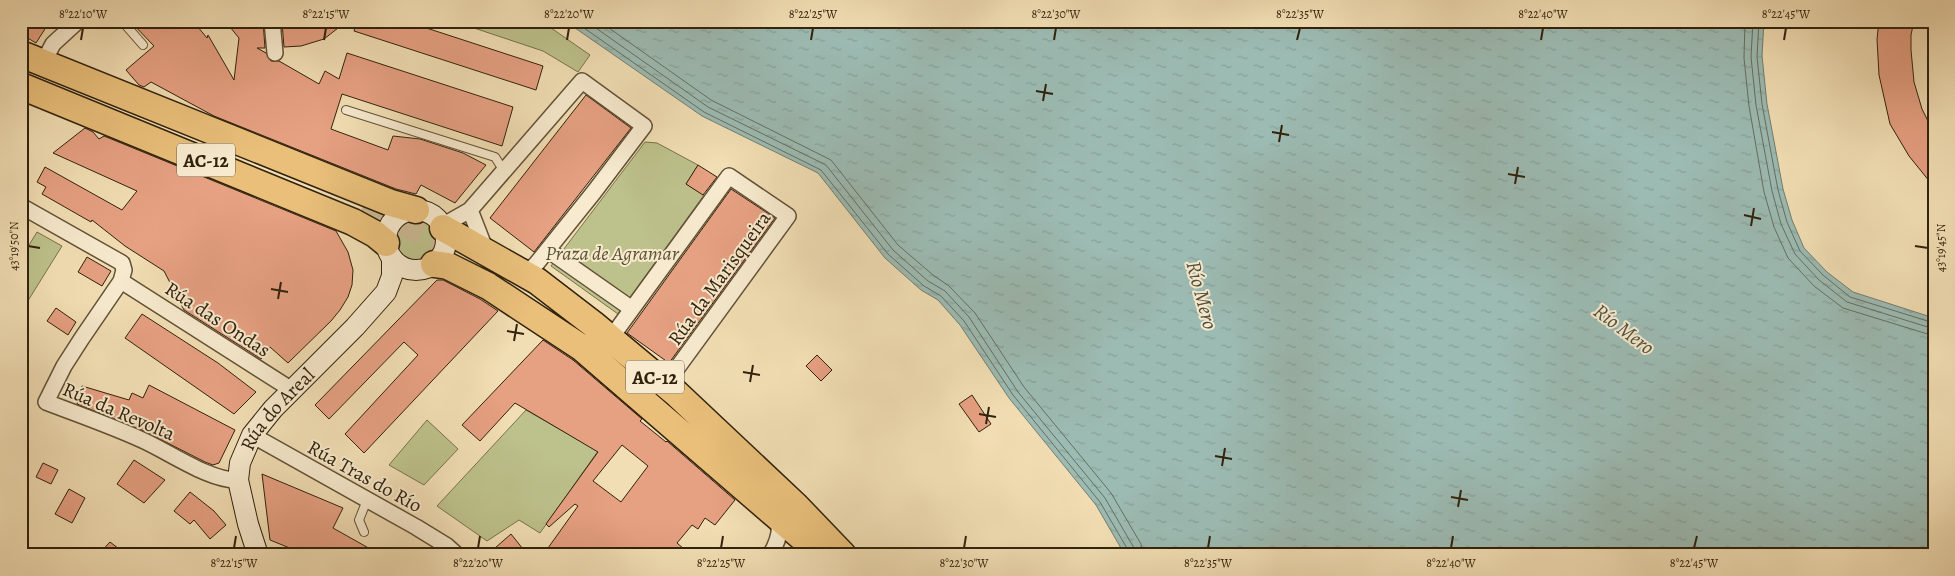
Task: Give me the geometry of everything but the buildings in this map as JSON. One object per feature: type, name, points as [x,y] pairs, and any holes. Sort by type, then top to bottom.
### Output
[{"type":"highway","name":"AC-12","points":[[21,76],[330,196],[29,60]]},
{"type":"highway","name":"AC-12","points":[[29,60],[391,202],[416,210]]},
{"type":"highway","name":"AC-12","points":[[21,86],[353,222],[375,234],[389,251]]},
{"type":"highway","name":"AC-12","points":[[443,227],[556,307],[596,338],[722,446],[842,555]]},
{"type":"highway","name":"AC-12","points":[[426,267],[448,266],[488,286],[582,348],[824,555]]},
{"type":"highway","name":"AC-12","points":[[498,267],[560,298],[677,394],[796,506],[842,555]]},
{"type":"highway","name":"AC-12","points":[[498,267],[559,322],[610,362],[706,444],[824,555]]},
{"type":"street","points":[[29,60],[53,44],[78,21]]},
{"type":"street","points":[[272,21],[275,53]]},
{"type":"street","points":[[443,227],[470,210],[582,81],[644,126],[549,249],[532,268],[498,267],[470,210]]},
{"type":"street","name":"Rúa da Marisqueira","points":[[632,309],[729,176],[788,216],[675,372],[669,378],[660,381]]},
{"type":"street","points":[[21,206],[122,263],[124,270],[121,281]]},
{"type":"street","points":[[416,210],[432,215],[443,227],[446,236],[442,256],[426,267],[403,268],[389,251],[387,231],[394,220],[404,213],[416,210]]},
{"type":"street","points":[[549,249],[632,309],[616,331],[614,342]]},
{"type":"street","name":"Rúa do Areal","points":[[386,292],[392,276],[389,251]]},
{"type":"street","name":"Rúa do Areal","points":[[258,555],[248,524],[238,480],[240,462],[252,435],[273,409],[355,327],[386,292],[406,276],[426,267]]},
{"type":"street","name":"Rúa da Revolta","points":[[121,281],[64,366],[46,402],[138,438],[211,475],[228,480],[238,480]]},
{"type":"street","name":"Rúa das Ondas","points":[[121,281],[292,390]]},
{"type":"street","name":"Rúa Tras do Río","points":[[252,435],[447,546],[457,555]]},
{"type":"street","points":[[770,555],[778,539],[779,518]]},
{"type":"lane","points":[[122,21],[143,45]]},
{"type":"lane","points":[[346,110],[495,157],[504,171]]},
{"type":"lane","points":[[364,532],[359,520],[367,500]]},
{"type":"green space","points":[[453,21],[541,21],[590,55],[578,72],[543,51]]},
{"type":"green space","name":"Praza de Agramar","points":[[645,142],[657,143],[698,165],[686,184],[704,195],[618,314],[551,266]]},
{"type":"green space","points":[[421,217],[425,218],[435,227],[438,231],[438,249],[429,259],[421,263],[411,263],[403,259],[394,249],[393,235],[397,227],[407,218]]},
{"type":"green space","points":[[37,232],[62,246],[21,312],[21,258]]},
{"type":"green space","points":[[526,410],[598,451],[540,533],[519,520],[487,541],[437,506]]},
{"type":"green space","points":[[427,420],[458,449],[424,485],[389,465]]},
{"type":"water","name":"Río Mero","points":[[565,21],[1764,21],[1762,56],[1767,104],[1783,189],[1792,220],[1804,248],[1827,272],[1853,292],[1934,318],[1934,555],[1125,555],[1096,505],[1009,398],[960,325],[938,300],[921,290],[885,258],[818,173],[702,116]]},
{"type":"tunnel","points":[[364,204],[464,252]]}]
